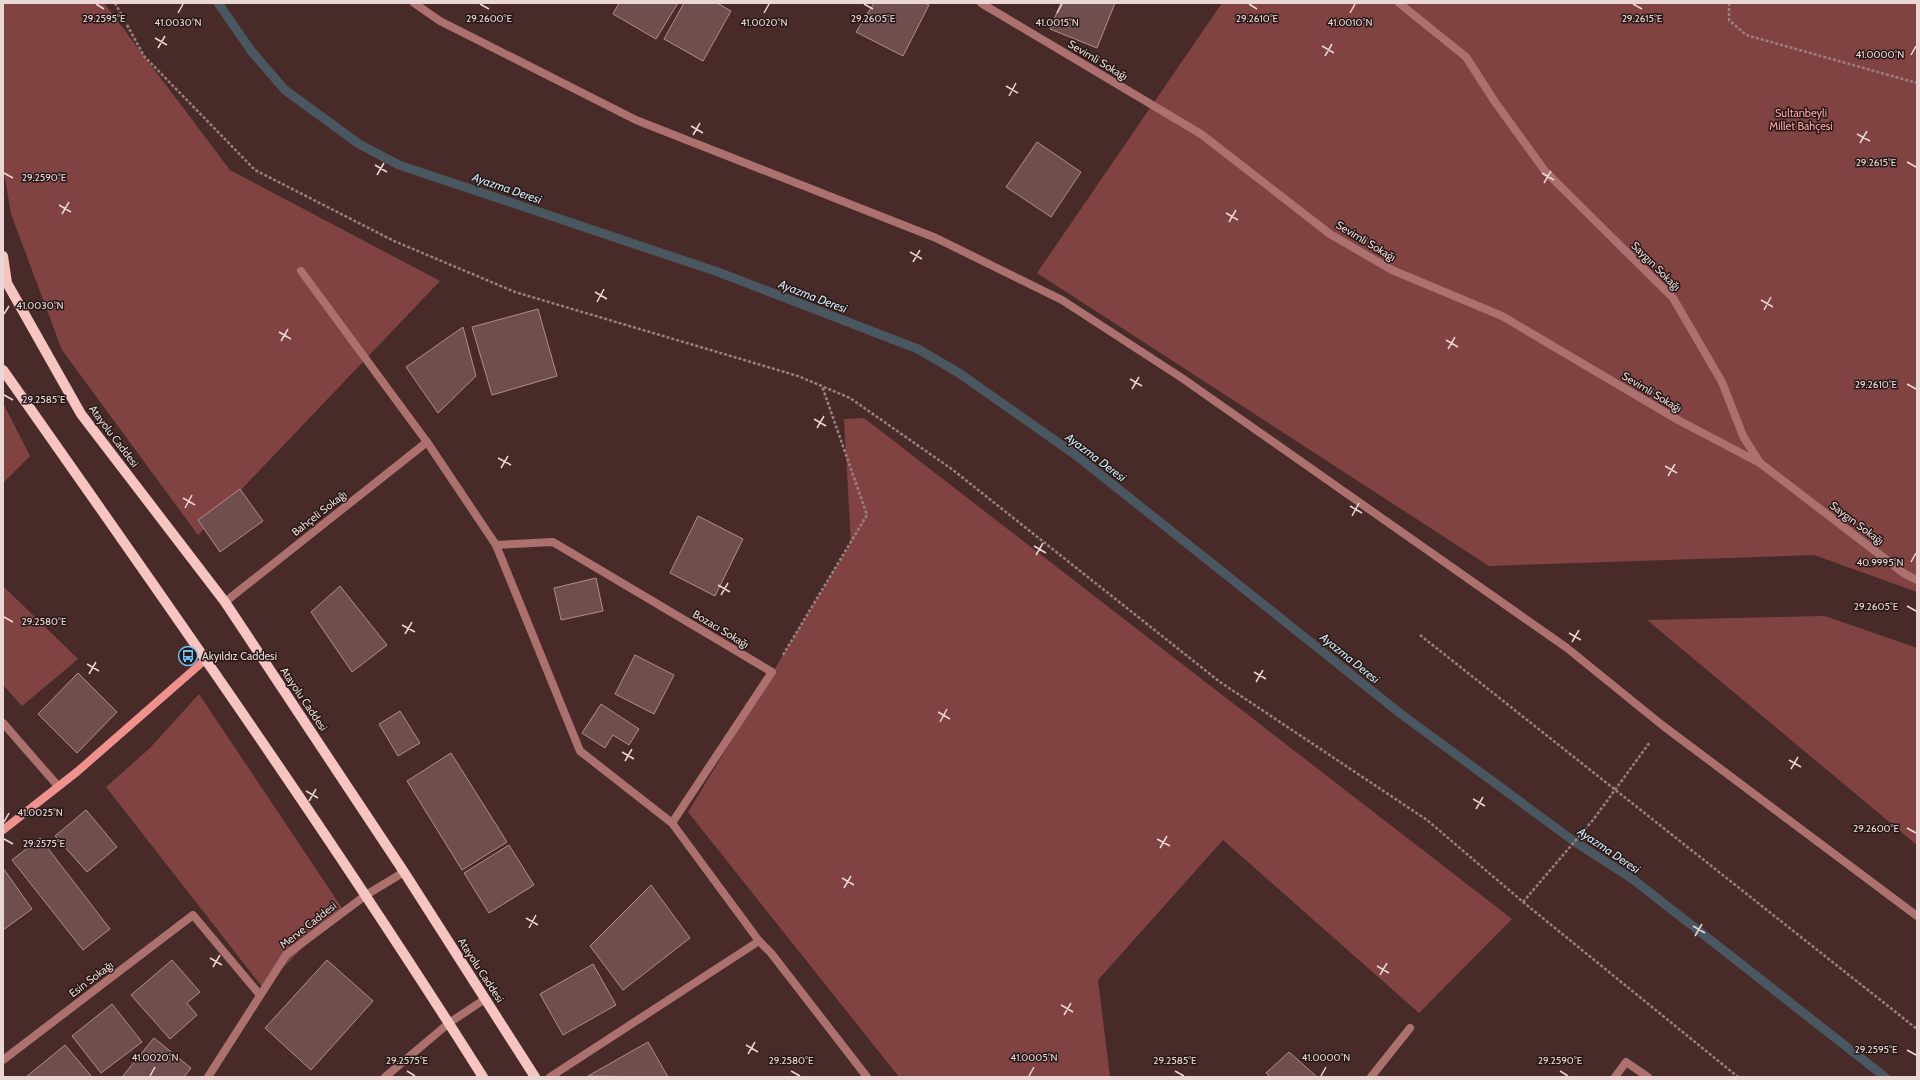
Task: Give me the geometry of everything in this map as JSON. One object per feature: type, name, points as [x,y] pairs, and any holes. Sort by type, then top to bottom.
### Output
[{"type":"main road","name":"Atayolu Caddesi","points":[[3,256],[7,283],[81,414],[224,602],[404,872],[535,1077]]},
{"type":"main road","points":[[3,370],[206,659],[366,895],[484,1077]]},
{"type":"street","points":[[414,3],[440,21],[636,120],[936,238],[1062,300],[1189,382],[1562,644],[1662,725],[1917,916]]},
{"type":"street","name":"Sevimli Sokağı","points":[[981,3],[1201,134],[1330,234],[1392,270],[1502,316],[1678,420],[1760,463]]},
{"type":"street","name":"Saygın Sokağı","points":[[1399,3],[1466,57],[1495,102],[1545,171],[1673,298],[1722,382],[1743,436],[1760,463],[1905,574],[1917,580]]},
{"type":"street","points":[[301,271],[427,442],[496,545],[580,751],[672,823],[759,941],[771,953],[867,1077]]},
{"type":"street","name":"Bahçeli Sokağı","points":[[224,602],[427,442]]},
{"type":"street","name":"Bozacı Sokağı","points":[[496,545],[553,542],[772,672]]},
{"type":"street","points":[[3,830],[58,786],[206,659]]},
{"type":"street","points":[[672,823],[772,672]]},
{"type":"street","points":[[3,723],[58,786]]},
{"type":"street","name":"Merve Caddesi","points":[[208,1077],[286,955],[366,895],[404,872]]},
{"type":"street","name":"Esin Sokağı","points":[[3,1060],[193,915],[260,994]]},
{"type":"street","points":[[550,1077],[759,941]]},
{"type":"street","points":[[384,1077],[449,1023],[485,999]]},
{"type":"street","points":[[1371,1077],[1410,1028]]},
{"type":"street","points":[[1614,1077],[1626,1062],[1648,1077]]},
{"type":"path","points":[[115,3],[144,56],[255,170],[394,242],[515,292],[798,376],[850,398],[953,470],[1220,682],[1427,820],[1523,902],[1738,1077]]},
{"type":"path","points":[[1730,3],[1729,20],[1746,35],[1917,83]]},
{"type":"path","points":[[772,672],[866,515],[822,386]]},
{"type":"path","points":[[1420,636],[1616,789],[1917,1029]]},
{"type":"path","points":[[1523,902],[1593,820],[1662,725]]},
{"type":"green space","points":[[3,3],[104,3],[230,170],[440,281],[198,535],[62,350],[11,214],[3,166]]},
{"type":"green space","name":"Sultanbeyli Millet Bahçesi","points":[[1222,3],[1917,3],[1917,592],[1814,555],[1489,566],[1037,273]]},
{"type":"green space","points":[[3,403],[30,456],[3,483]]},
{"type":"green space","points":[[864,418],[1512,919],[1419,1013],[1223,840],[1098,980],[1110,1077],[899,1077],[688,812],[851,543],[844,419]]},
{"type":"green space","points":[[3,586],[78,659],[22,706],[3,685]]},
{"type":"green space","points":[[1825,616],[1917,648],[1917,845],[1647,620]]},
{"type":"green space","points":[[199,694],[342,908],[263,988],[106,787],[150,748]]},
{"type":"building","points":[[619,3],[678,3],[656,39],[613,14]]},
{"type":"building","points":[[684,3],[717,3],[731,11],[703,61],[664,39]]},
{"type":"building","points":[[874,3],[924,3],[929,5],[903,56],[856,32]]},
{"type":"building","points":[[1061,3],[1115,3],[1097,48],[1050,29]]},
{"type":"building","points":[[1037,142],[1081,172],[1051,217],[1006,187]]},
{"type":"building","points":[[538,309],[557,376],[492,395],[472,327]]},
{"type":"building","points":[[463,327],[476,376],[438,413],[406,367]]},
{"type":"building","points":[[240,489],[263,521],[220,552],[198,520]]},
{"type":"building","points":[[698,516],[743,539],[715,596],[670,573]]},
{"type":"building","points":[[596,578],[603,611],[561,620],[554,588]]},
{"type":"building","points":[[340,586],[387,645],[352,672],[311,612]]},
{"type":"building","points":[[635,655],[674,675],[654,714],[615,694]]},
{"type":"building","points":[[78,673],[117,712],[77,753],[38,714]]},
{"type":"building","points":[[601,704],[639,729],[629,745],[613,735],[605,748],[582,733]]},
{"type":"building","points":[[400,711],[420,743],[398,756],[379,724]]},
{"type":"building","points":[[451,753],[507,842],[462,870],[407,781]]},
{"type":"building","points":[[86,810],[117,847],[87,872],[55,836]]},
{"type":"building","points":[[40,838],[110,929],[83,950],[12,860]]},
{"type":"building","points":[[509,845],[534,885],[489,913],[464,873]]},
{"type":"building","points":[[3,868],[32,909],[3,930]]},
{"type":"building","points":[[651,885],[690,938],[623,990],[590,946]]},
{"type":"building","points":[[172,960],[200,992],[187,1003],[197,1015],[170,1039],[131,995]]},
{"type":"building","points":[[327,960],[373,1001],[311,1070],[265,1028]]},
{"type":"building","points":[[593,964],[616,1005],[563,1035],[540,994]]},
{"type":"building","points":[[112,1004],[142,1042],[101,1073],[72,1036]]},
{"type":"building","points":[[154,1038],[191,1068],[184,1077],[122,1077]]},
{"type":"building","points":[[648,1042],[668,1077],[588,1076]]},
{"type":"building","points":[[65,1045],[92,1077],[26,1077]]},
{"type":"building","points":[[1289,1052],[1316,1076],[1270,1077],[1266,1073]]},
{"type":"waterway","name":"Ayazma Deresi","points":[[218,3],[252,52],[285,90],[359,144],[399,165],[718,272],[918,349],[959,373],[1077,456],[1401,714],[1575,842],[1634,880],[1885,1077]]},
{"type":"place","name":"Akyıldız Caddesi","points":[[188,656]]}]
